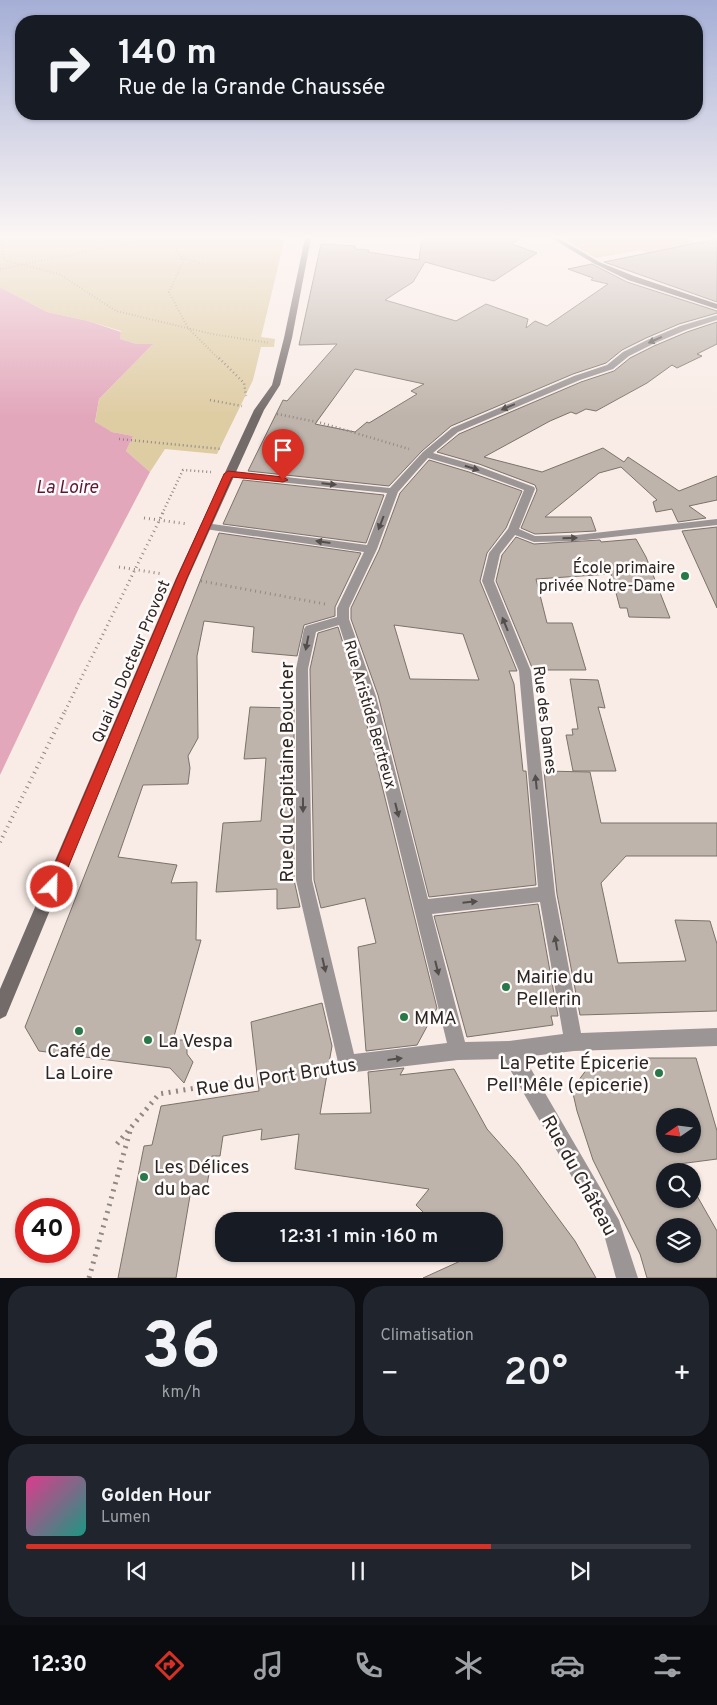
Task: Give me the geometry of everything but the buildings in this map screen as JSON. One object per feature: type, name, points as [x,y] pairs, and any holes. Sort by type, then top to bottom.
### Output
[{"type":"street","name":"Quai du Docteur Provost","points":[[0,1010],[254,409],[276,385],[296,298]]},
{"type":"street","points":[[689,298],[717,307]]},
{"type":"street","points":[[343,613],[371,549],[393,491],[426,454],[455,430],[577,378],[610,367],[626,354],[650,342],[683,328],[717,318]]},
{"type":"street","name":"Rue des Dames","points":[[426,454],[474,468],[530,489],[514,530],[495,553],[488,581],[525,671],[547,894],[574,1042]]},
{"type":"street","points":[[228,474],[393,491]]},
{"type":"street","points":[[514,530],[534,539],[576,538],[717,522]]},
{"type":"street","points":[[205,526],[371,549]]},
{"type":"street","name":"Rue Aristide Bertreux","points":[[343,613],[369,696],[458,1051]]},
{"type":"street","name":"Rue du Capitaine Boucher","points":[[343,613],[310,629],[302,669],[304,880],[347,1064]]},
{"type":"street","points":[[421,907],[547,894]]},
{"type":"street","points":[[458,1051],[509,1050],[574,1042],[717,1037]]},
{"type":"street","name":"Rue du Château","points":[[509,1050],[612,1227],[627,1278]]},
{"type":"street","name":"Rue du Port Brutus","points":[[347,1064],[458,1051]]},
{"type":"path","points":[[95,298],[116,311],[241,339],[286,345]]},
{"type":"path","points":[[172,298],[188,328],[244,383],[254,409]]},
{"type":"path","points":[[210,400],[322,423],[426,454]]},
{"type":"path","points":[[119,439],[227,450]]},
{"type":"path","points":[[0,842],[136,569],[183,470],[215,472]]},
{"type":"path","points":[[144,518],[205,526]]},
{"type":"path","points":[[119,567],[182,578],[343,613]]},
{"type":"path","name":"Rue du Port Brutus","points":[[117,1144],[158,1094],[347,1064]]},
{"type":"path","points":[[88,1278],[130,1128]]},
{"type":"shaded area","points":[[20,298],[271,298],[261,337],[275,339],[274,347],[261,347],[253,380],[217,454],[165,449],[150,472],[126,451],[133,436],[112,432],[95,423],[99,399],[152,345],[137,344],[120,339],[121,331],[47,312]]},
{"type":"water","name":"La Loire","points":[[0,298],[20,298],[47,312],[88,321],[121,332],[120,339],[137,344],[153,344],[99,399],[95,422],[112,432],[133,436],[126,451],[150,472],[80,606],[0,775]]},
{"type":"place","name":"École primaire privée Notre-Dame","points":[[685,576]]},
{"type":"place","name":"Mairie du Pellerin","points":[[506,987]]},
{"type":"place","name":"MMA","points":[[404,1017]]},
{"type":"place","name":"Café de La Loire","points":[[79,1031]]},
{"type":"place","name":"La Vespa","points":[[148,1040]]},
{"type":"place","name":"La Petite Épicerie Pell'Mêle (epicerie)","points":[[659,1073]]},
{"type":"place","name":"Les Délices du bac","points":[[144,1177]]},
{"type":"route","points":[[52,887],[182,578],[228,474],[283,480]]}]
